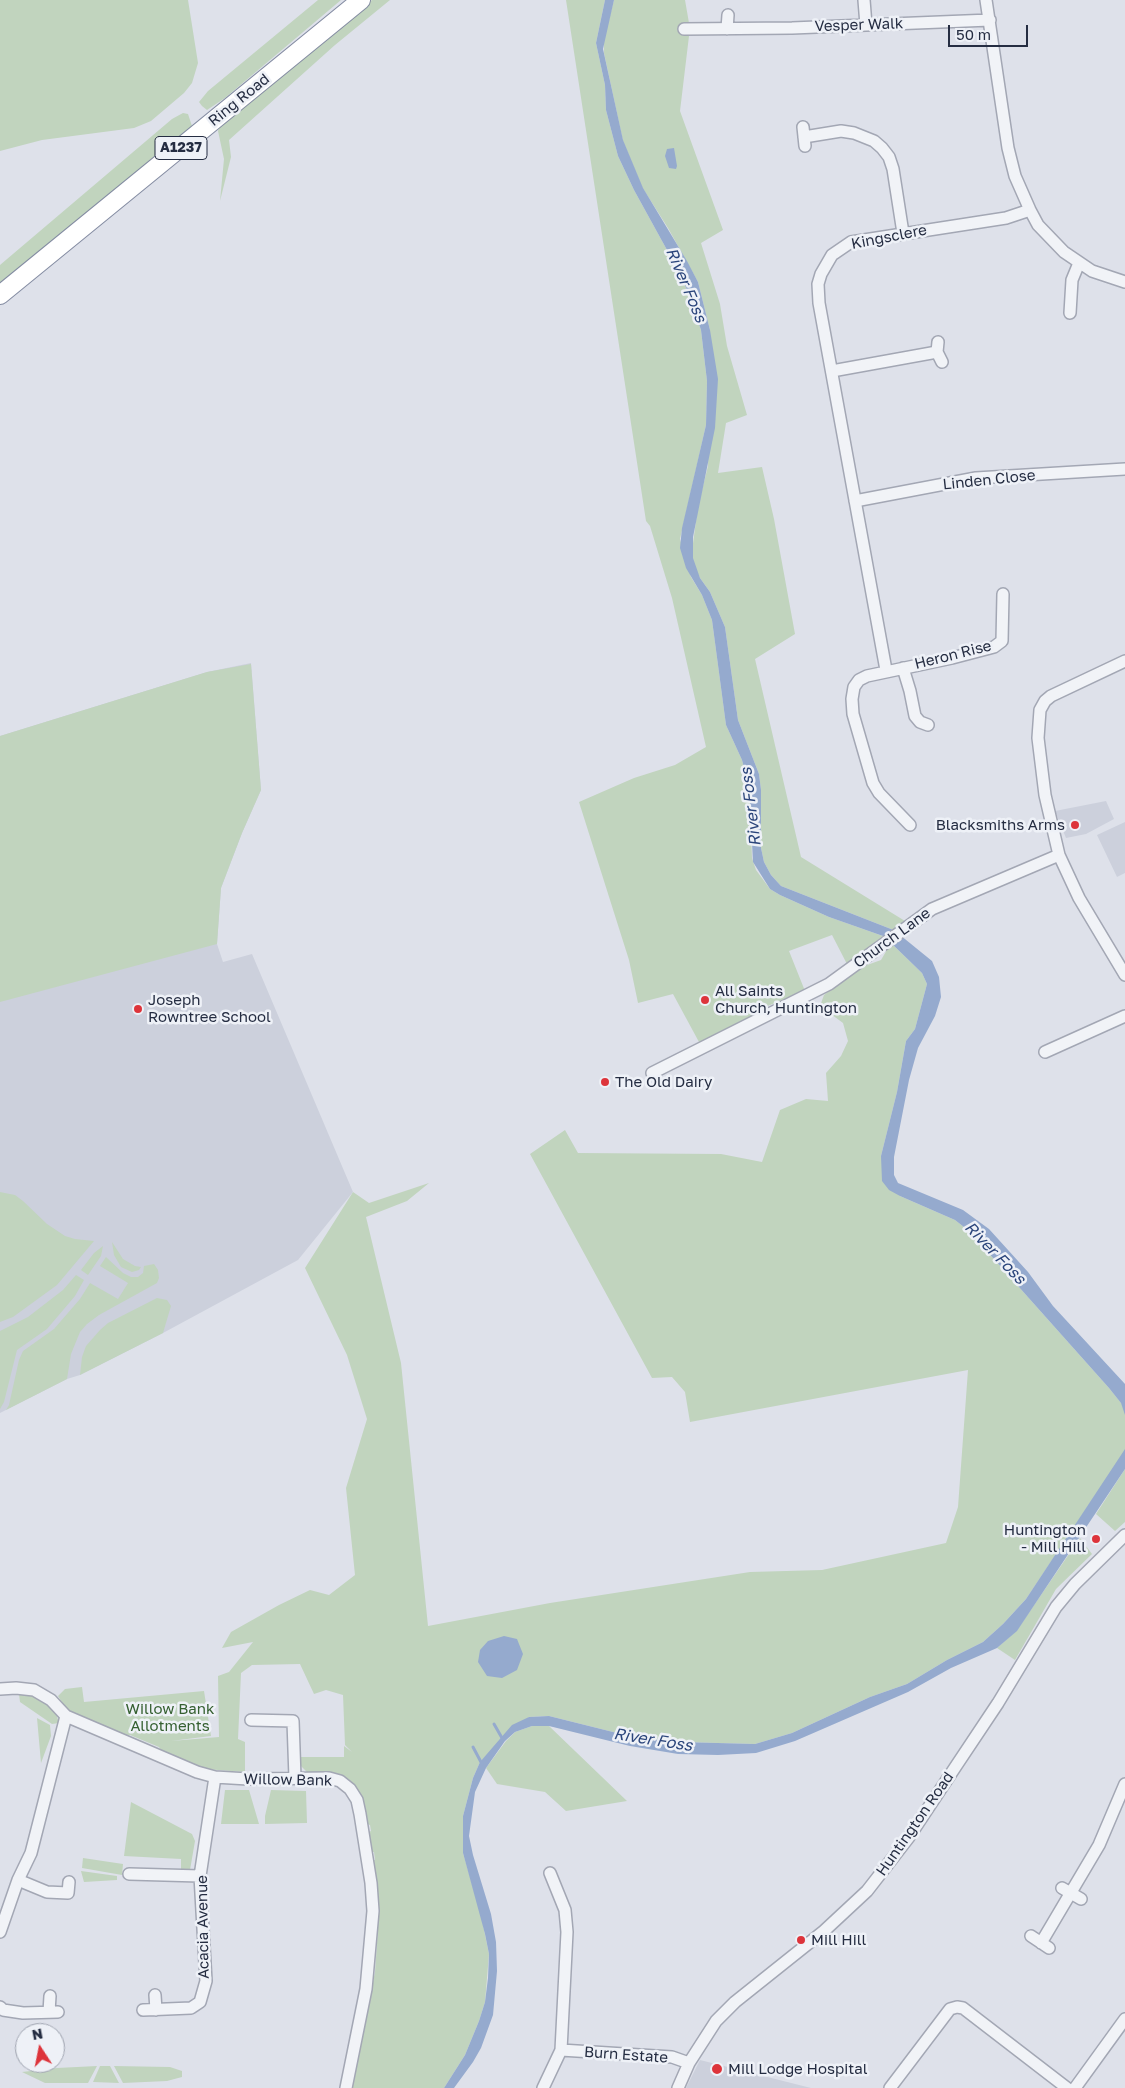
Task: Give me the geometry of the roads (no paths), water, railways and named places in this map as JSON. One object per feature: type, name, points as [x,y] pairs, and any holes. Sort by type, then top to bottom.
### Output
[{"type":"highway","name":"Ring Road","points":[[0,295],[361,0]]},
{"type":"street","points":[[864,0],[866,25]]},
{"type":"street","points":[[986,0],[1011,163],[1030,210],[1038,225],[1050,240],[1079,263],[1107,277],[1125,282]]},
{"type":"street","points":[[727,29],[728,15]]},
{"type":"street","name":"Vesper Walk","points":[[684,29],[990,20]]},
{"type":"street","points":[[804,137],[841,131],[854,133],[874,141],[882,148],[893,169],[903,233]]},
{"type":"street","name":"Kingsclere","points":[[855,501],[819,303],[818,284],[825,264],[832,255],[851,242],[1006,218],[1030,210]]},
{"type":"street","points":[[1070,316],[1072,280],[1079,263]]},
{"type":"street","points":[[832,371],[939,352]]},
{"type":"street","name":"Linden Close","points":[[855,501],[976,478],[1125,469]]},
{"type":"street","points":[[855,501],[886,670]]},
{"type":"street","name":"Heron Rise","points":[[910,825],[879,793],[873,783],[853,714],[852,699],[854,688],[859,680],[886,670],[952,658],[994,647],[1002,641],[1003,594]]},
{"type":"street","points":[[1125,660],[1050,696],[1040,710],[1038,738],[1041,774],[1059,855],[1079,898],[1125,975]]},
{"type":"street","points":[[903,668],[915,716],[920,722],[928,725]]},
{"type":"street","name":"Church Lane","points":[[652,1073],[829,984],[932,909],[1059,855]]},
{"type":"street","points":[[1045,1052],[1125,1016]]},
{"type":"street","name":"Huntington Road","points":[[678,2088],[689,2063],[716,2021],[735,2002],[824,1931],[867,1891],[909,1837],[998,1703],[1056,1607],[1075,1584],[1125,1534]]},
{"type":"street","name":"Willow Bank","points":[[0,1689],[34,1690],[51,1700],[66,1716],[189,1769],[215,1777],[273,1780],[329,1778],[340,1781],[350,1789],[357,1800],[360,1814],[371,1883],[373,1911],[366,1989],[346,2088]]},
{"type":"street","points":[[0,1932],[18,1880],[31,1853],[66,1716]]},
{"type":"street","points":[[251,1720],[293,1722],[295,1778]]},
{"type":"street","name":"Acacia Avenue","points":[[143,2010],[191,2008],[200,2002],[206,1981],[200,1876],[215,1777]]},
{"type":"street","points":[[1031,1936],[1045,1945],[1071,1893],[1099,1845],[1124,1788]]},
{"type":"street","name":"Burn Estate","points":[[543,2088],[561,2050],[567,1924],[565,1910],[550,1873]]},
{"type":"street","points":[[129,1874],[200,1876]]},
{"type":"street","points":[[18,1880],[47,1892],[68,1893],[69,1882]]},
{"type":"street","points":[[155,1995],[156,2010]]},
{"type":"street","points":[[0,2007],[2,2010],[22,2013],[54,2012],[50,1996]]},
{"type":"street","points":[[890,2088],[950,2009],[957,2007],[963,2008],[1067,2088]]},
{"type":"street","points":[[1075,2088],[1125,2019]]},
{"type":"street","name":"Burn Estate","points":[[561,2050],[672,2057],[689,2063]]},
{"type":"water","name":"River Foss","points":[[605,0],[614,0],[603,49],[623,140],[643,188],[698,282],[710,330],[718,379],[715,428],[693,537],[693,558],[700,578],[710,592],[725,627],[738,720],[759,774],[761,790],[761,848],[764,862],[771,875],[781,886],[896,931],[885,939],[883,936],[829,917],[780,895],[770,889],[753,862],[749,785],[742,760],[726,725],[712,620],[702,595],[686,568],[680,548],[682,528],[706,425],[707,381],[701,330],[678,270],[634,190],[618,156],[606,110],[605,85],[596,43]]},
{"type":"water","points":[[674,148],[676,169],[669,168],[665,156],[667,149]]},
{"type":"water","name":"River Foss","points":[[900,935],[932,961],[939,977],[941,997],[935,1016],[918,1048],[909,1080],[894,1157],[894,1175],[898,1183],[963,1210],[989,1229],[1028,1272],[1053,1306],[1125,1384],[1125,1415],[1121,1403],[1109,1388],[969,1231],[955,1220],[889,1190],[882,1181],[881,1156],[897,1092],[906,1041],[915,1029],[927,984],[922,973],[891,943]]},
{"type":"water","name":"River Foss","points":[[1125,1449],[1125,1469],[1017,1631],[997,1648],[951,1668],[908,1692],[795,1741],[756,1753],[718,1755],[678,1754],[630,1746],[549,1726],[532,1726],[515,1732],[505,1741],[486,1768],[475,1792],[469,1836],[491,1914],[496,1942],[497,1971],[493,2015],[481,2048],[473,2062],[454,2088],[444,2088],[465,2055],[479,2021],[485,2002],[488,1978],[489,1954],[485,1934],[463,1853],[463,1816],[473,1778],[480,1762],[512,1725],[529,1717],[549,1716],[633,1737],[680,1742],[755,1744],[792,1733],[870,1697],[907,1684],[947,1660],[983,1642],[1003,1624],[1026,1599]]},
{"type":"water","points":[[504,1636],[517,1639],[523,1654],[517,1670],[502,1678],[487,1676],[478,1662],[480,1650],[488,1641]]},
{"type":"waterway","points":[[494,1724],[502,1738]]},
{"type":"waterway","points":[[473,1747],[482,1764]]},
{"type":"place","name":"Blacksmiths Arms","points":[[1075,825]]},
{"type":"place","name":"All Saints Church, Huntington","points":[[705,1000]]},
{"type":"place","name":"Joseph Rowntree School","points":[[138,1009]]},
{"type":"place","name":"The Old Dairy","points":[[605,1082]]},
{"type":"place","name":"Huntington - Mill Hill","points":[[1096,1539]]},
{"type":"place","name":"Mill Hill","points":[[801,1940]]},
{"type":"place","name":"Mill Lodge Hospital","points":[[717,2069]]},
{"type":"park label","name":"Willow Bank Allotments","points":[[170,1718]]}]
